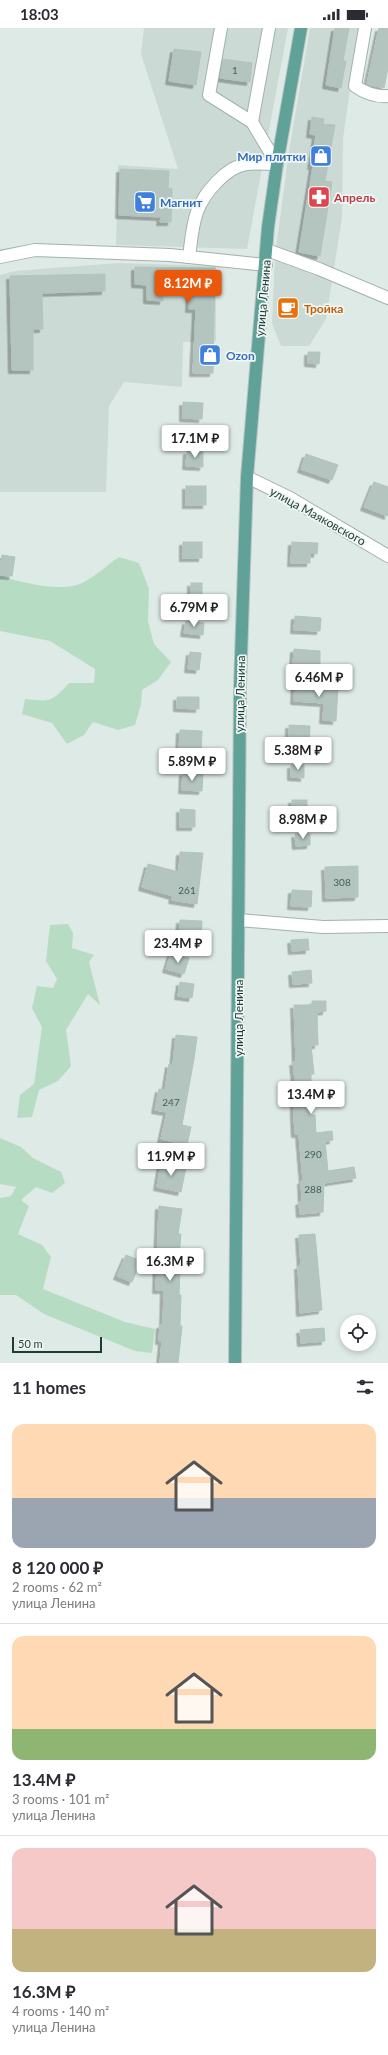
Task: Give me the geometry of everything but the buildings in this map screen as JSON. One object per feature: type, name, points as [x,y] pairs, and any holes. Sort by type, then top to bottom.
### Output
[{"type":"main road","name":"улица Ленина","points":[[236,1363],[240,687],[247,477],[267,250],[277,164],[300,28]]},
{"type":"street","points":[[221,28],[209,95],[252,122],[277,164]]},
{"type":"street","points":[[252,122],[269,28]]},
{"type":"street","points":[[365,28],[355,86],[379,97],[388,96]]},
{"type":"street","points":[[189,257],[198,210],[212,187],[229,170],[245,164],[277,164]]},
{"type":"street","points":[[0,257],[35,250],[189,257],[266,265]]},
{"type":"street","points":[[267,250],[319,269],[388,298]]},
{"type":"street","name":"улица Маяковского","points":[[247,477],[290,498],[388,556]]},
{"type":"street","points":[[239,920],[323,927],[388,926]]},
{"type":"shaded area","points":[[144,28],[288,28],[247,249],[116,245],[118,165],[178,169],[141,54]]},
{"type":"shaded area","points":[[310,28],[362,28],[354,61],[343,139],[342,218],[326,319],[309,346],[281,346],[272,323],[275,256],[289,151]]},
{"type":"shaded area","points":[[118,263],[216,266],[216,341],[183,342],[182,387],[124,382],[109,406],[106,492],[0,492],[0,275],[15,271]]},
{"type":"green space","points":[[119,557],[139,563],[149,589],[148,621],[154,644],[171,662],[158,680],[142,690],[141,704],[135,725],[118,730],[93,722],[84,735],[67,744],[52,723],[22,714],[25,699],[50,699],[58,694],[69,683],[94,683],[95,669],[50,641],[0,631],[0,576],[41,586],[74,586],[92,578]]},
{"type":"green space","points":[[68,924],[73,933],[72,948],[94,955],[89,962],[100,1005],[88,994],[66,1030],[71,1066],[58,1081],[39,1090],[32,1117],[17,1118],[20,1095],[34,1084],[42,1027],[32,1008],[37,986],[53,988],[57,979],[46,961],[50,925]]},
{"type":"green space","points":[[0,1138],[21,1147],[33,1158],[61,1172],[65,1183],[52,1193],[36,1187],[21,1200],[29,1206],[18,1234],[42,1245],[51,1257],[43,1289],[125,1322],[155,1329],[152,1353],[135,1351],[44,1314],[16,1295],[0,1295],[0,1198],[11,1196],[16,1187],[0,1184]]},
{"type":"place","name":"Мир плитки","points":[[321,156]]},
{"type":"place","name":"Апрель","points":[[319,197]]},
{"type":"place","name":"Магнит","points":[[145,202]]},
{"type":"place","name":"Тройка","points":[[288,308]]},
{"type":"place","name":"Ozon","points":[[210,355]]}]
